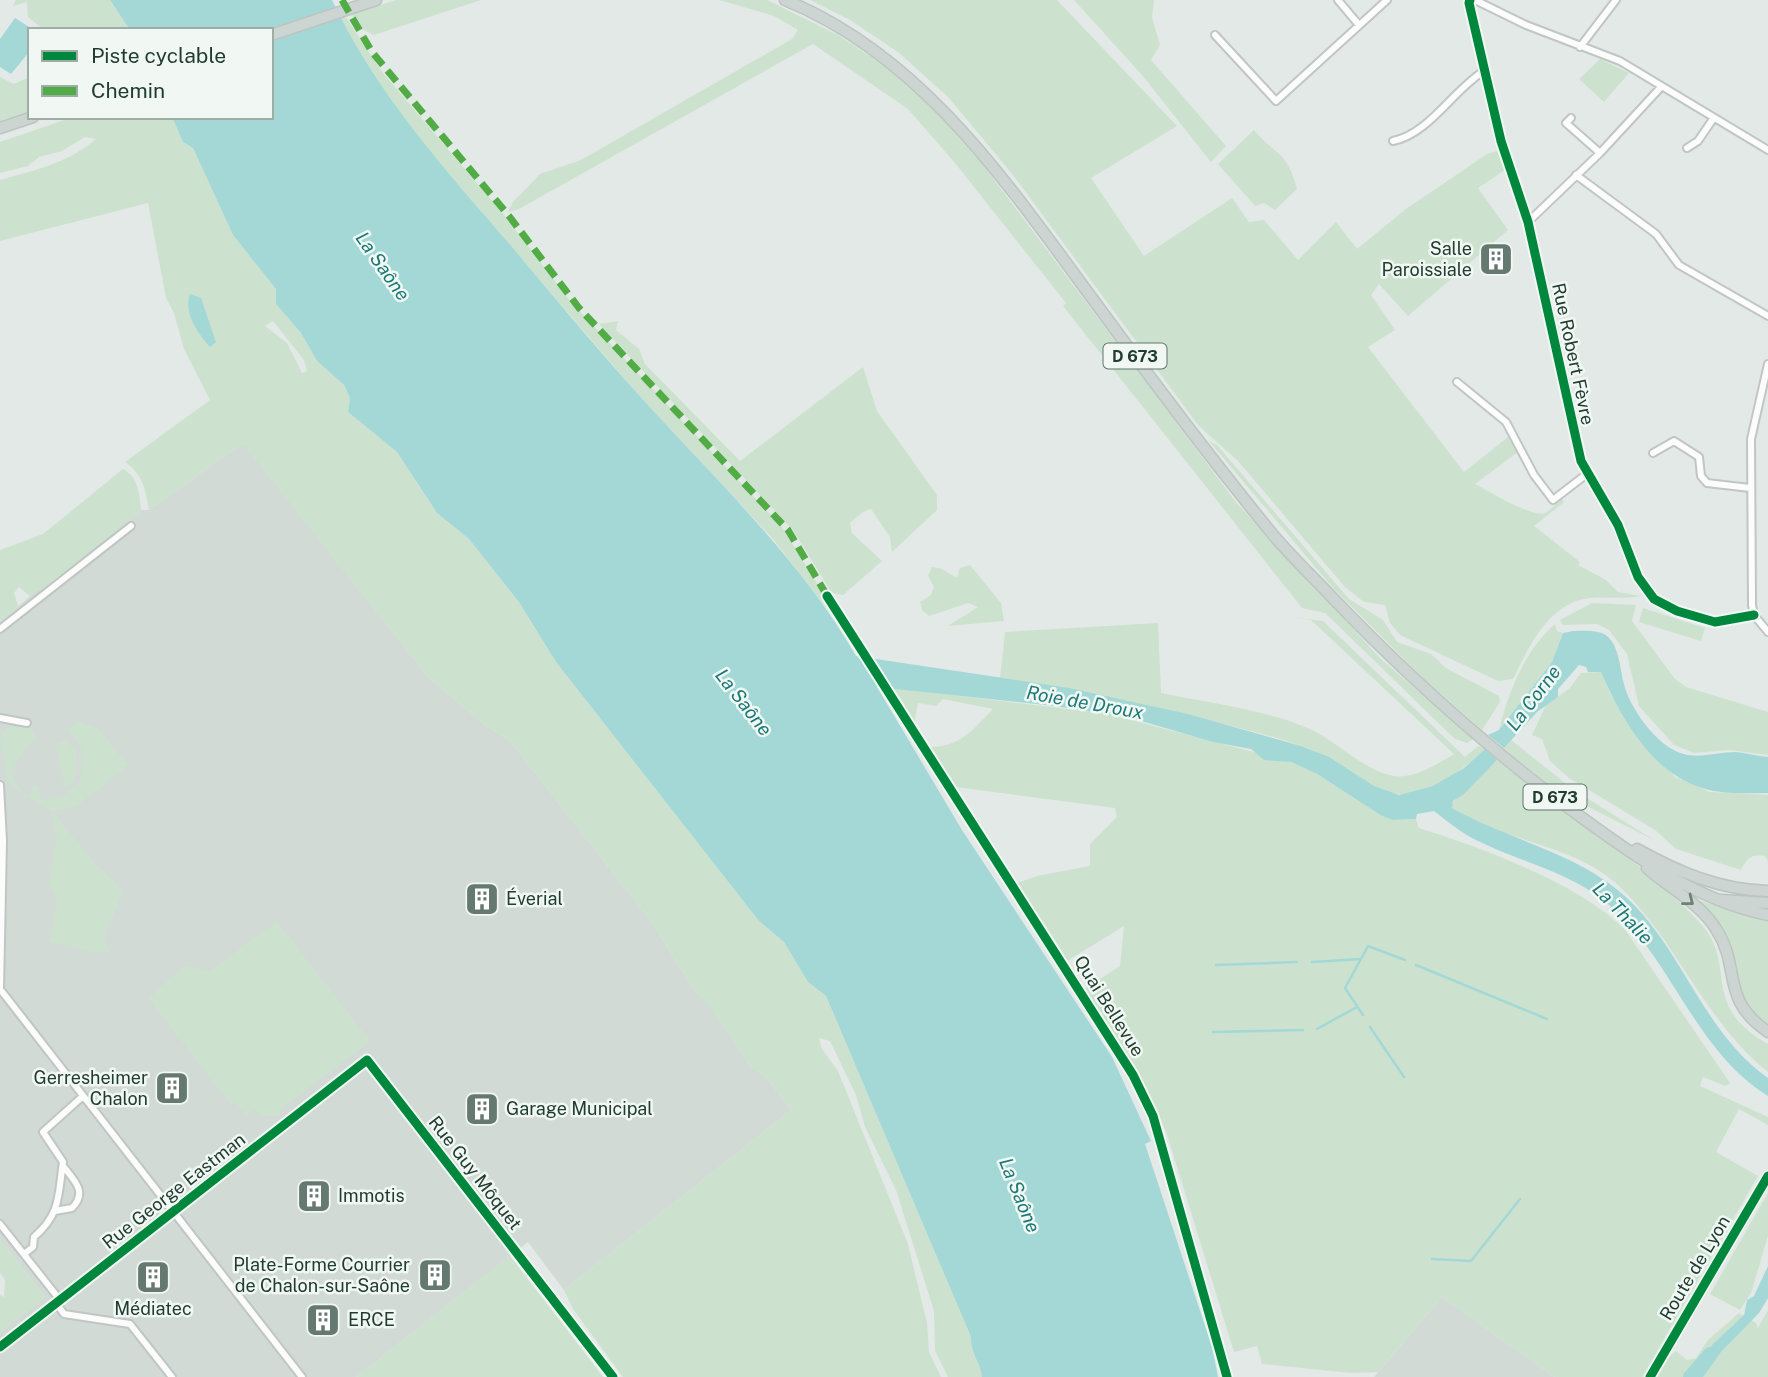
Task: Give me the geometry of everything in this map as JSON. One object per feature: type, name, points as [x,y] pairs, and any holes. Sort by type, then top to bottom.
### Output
[{"type":"main road","points":[[273,34],[376,0]]},
{"type":"main road","name":"D 673","points":[[785,0],[834,25],[885,58],[955,121],[1050,243],[1185,425],[1273,535],[1362,629],[1472,732],[1638,857],[1733,908],[1768,915]]},
{"type":"main road","points":[[0,128],[28,119]]},
{"type":"main road","points":[[1597,828],[1698,878],[1742,890],[1768,891]]},
{"type":"main road","points":[[1638,857],[1653,874],[1710,920],[1722,940],[1740,1005],[1749,1018],[1768,1032]]},
{"type":"main road","name":"D 673","points":[[1720,900],[1768,903]]},
{"type":"main road","name":"Route de Lyon","points":[[1650,1377],[1768,1176]]},
{"type":"street","points":[[1338,0],[1359,26]]},
{"type":"street","points":[[1215,35],[1276,102],[1387,0]]},
{"type":"street","points":[[1473,0],[1580,47],[1620,61],[1768,150]]},
{"type":"street","name":"Rue Robert Fèvre","points":[[1473,0],[1484,71],[1505,156],[1528,222],[1581,461],[1618,525],[1638,577],[1654,599],[1677,611],[1715,622],[1754,615]]},
{"type":"street","points":[[1580,47],[1616,0]]},
{"type":"street","points":[[1393,141],[1412,135],[1467,81],[1484,71]]},
{"type":"street","points":[[1528,222],[1600,153],[1661,87]]},
{"type":"street","points":[[1571,118],[1566,123],[1600,153]]},
{"type":"street","points":[[1687,148],[1699,141],[1713,119]]},
{"type":"street","points":[[1576,175],[1656,234],[1679,265],[1768,316]]},
{"type":"street","points":[[1768,364],[1751,439],[1750,488],[1754,615],[1768,632]]},
{"type":"street","points":[[1457,382],[1506,422],[1534,475],[1553,500],[1588,473]]},
{"type":"street","points":[[1653,453],[1674,441],[1699,457],[1701,476],[1707,483],[1750,488]]},
{"type":"street","points":[[0,629],[131,526]]},
{"type":"street","name":"Quai Bellevue","points":[[885,688],[1133,1075],[1153,1116],[1227,1377]]},
{"type":"street","points":[[0,718],[27,723]]},
{"type":"street","points":[[0,785],[3,841],[0,996]]},
{"type":"street","points":[[0,989],[302,1377]]},
{"type":"street","name":"Rue George Eastman","points":[[0,1347],[368,1060]]},
{"type":"street","name":"Rue Guy Môquet","points":[[368,1060],[613,1377]]},
{"type":"street","points":[[24,1254],[33,1247],[34,1237],[50,1224],[63,1166],[43,1132],[83,1096]]},
{"type":"street","points":[[55,1211],[72,1208],[80,1194],[80,1187],[63,1166]]},
{"type":"street","points":[[0,1224],[58,1301],[64,1314],[130,1324],[172,1377]]},
{"type":"shaded area","points":[[245,445],[428,677],[485,725],[510,741],[650,920],[695,991],[702,996],[750,1066],[767,1078],[791,1110],[564,1290],[528,1242],[356,1377],[0,1377],[0,1332],[45,1297],[0,1239],[0,622],[36,591],[73,570],[141,510],[149,510],[232,451]]},
{"type":"shaded area","points":[[1442,1297],[1554,1377],[1374,1377]]},
{"type":"green space","points":[[16,0],[110,0],[129,28],[42,28],[28,17],[27,2],[13,6]]},
{"type":"green space","points":[[396,0],[481,0],[374,35],[360,28],[352,14]]},
{"type":"green space","points":[[719,0],[767,0],[838,35],[894,72],[934,109],[984,166],[1235,501],[1381,659],[1473,739],[1467,743],[1455,739],[1325,613],[1302,608],[1063,306],[1066,303],[955,163],[908,109],[813,44],[519,209],[508,212],[513,202],[540,174],[581,160],[792,39],[798,30],[774,16]]},
{"type":"green space","points":[[810,0],[1057,0],[1177,126],[1091,178],[1144,256],[1232,198],[1249,222],[1264,220],[1298,260],[1336,222],[1357,249],[1406,209],[1487,154],[1497,151],[1505,170],[1478,188],[1508,230],[1408,316],[1379,284],[1371,295],[1395,330],[1368,347],[1464,472],[1508,437],[1518,452],[1475,484],[1531,512],[1545,513],[1562,499],[1564,502],[1534,526],[1580,562],[1578,565],[1606,580],[1618,592],[1640,596],[1590,598],[1563,608],[1542,628],[1513,679],[1498,681],[1400,635],[1390,623],[1385,605],[1364,602],[1345,587],[1238,461],[1198,425],[1013,175],[949,98],[898,52],[850,20]]},
{"type":"green space","points":[[1074,0],[1154,0],[1152,18],[1160,45],[1151,60],[1226,146],[1211,162],[1142,75]]},
{"type":"green space","points":[[346,17],[382,72],[504,215],[571,302],[782,527],[835,613],[837,622],[773,539],[641,398],[411,130],[355,50],[340,18]]},
{"type":"green space","points":[[1600,59],[1629,73],[1604,102],[1579,79]]},
{"type":"green space","points":[[0,77],[14,84],[28,77],[28,114],[0,122]]},
{"type":"green space","points":[[67,119],[173,119],[183,142],[193,148],[233,235],[277,289],[276,304],[301,333],[317,361],[344,385],[350,398],[348,412],[397,452],[437,513],[469,539],[519,602],[556,662],[759,921],[784,942],[808,982],[826,996],[971,1337],[982,1377],[948,1377],[935,1351],[934,1311],[896,1190],[865,1127],[856,1095],[830,1041],[819,1038],[822,1049],[838,1071],[908,1244],[927,1323],[929,1352],[941,1377],[623,1377],[573,1309],[564,1290],[791,1110],[767,1078],[750,1066],[695,991],[650,920],[510,741],[485,725],[428,677],[245,446],[232,451],[149,510],[142,483],[136,472],[125,462],[210,400],[184,349],[174,313],[166,298],[148,203],[0,241],[0,180],[63,160],[96,139],[85,137],[62,151],[39,157],[28,166],[0,173],[0,142]],"holes":[[[273,321],[304,360],[307,371],[302,373],[287,343],[265,326]]]},
{"type":"green space","points":[[1254,130],[1285,160],[1297,189],[1275,210],[1264,203],[1255,206],[1218,164]]},
{"type":"green space","points":[[618,321],[616,330],[639,349],[645,364],[740,461],[863,367],[877,411],[937,495],[937,510],[892,552],[890,537],[871,509],[863,512],[850,523],[852,533],[882,561],[843,595],[832,593],[793,530],[599,324]]},
{"type":"green space","points":[[1209,441],[1217,445],[1349,599],[1383,620],[1397,642],[1431,654],[1446,668],[1499,696],[1500,702],[1482,730],[1425,680],[1334,589]]},
{"type":"green space","points":[[123,469],[135,481],[141,510],[73,570],[30,596],[19,587],[14,593],[18,606],[0,622],[0,550],[43,534]]},
{"type":"green space","points":[[970,565],[1001,603],[1004,621],[948,626],[978,607],[968,603],[929,616],[922,610],[920,602],[931,595],[934,587],[928,576],[932,567],[942,569],[957,578],[960,568]]},
{"type":"green space","points":[[1592,603],[1636,605],[1632,621],[1675,679],[1686,687],[1768,712],[1768,755],[1730,750],[1694,753],[1674,745],[1639,706],[1627,654],[1609,630],[1597,624],[1563,625],[1560,620]]},
{"type":"green space","points":[[1643,608],[1705,628],[1701,641],[1639,622]]},
{"type":"green space","points":[[1290,617],[1323,621],[1465,757],[1478,746],[1485,749],[1436,785],[1414,793],[1391,793],[1368,784],[1312,750],[1278,738],[1138,703],[1000,678],[1005,632],[1158,623],[1161,693],[1239,708],[1297,724],[1324,736],[1373,769],[1394,776],[1418,773],[1454,754],[1311,620]]},
{"type":"green space","points":[[1555,624],[1557,631],[1563,633],[1552,662],[1499,730],[1507,701],[1526,659]]},
{"type":"green space","points":[[1601,672],[1611,695],[1675,777],[1710,792],[1768,795],[1768,861],[1765,856],[1753,856],[1741,870],[1676,849],[1655,830],[1569,778],[1550,761],[1542,739],[1532,735],[1546,705],[1570,688],[1581,673]]},
{"type":"green space","points":[[888,687],[1108,714],[1291,762],[1317,774],[1382,816],[1393,820],[1416,819],[1419,828],[1500,857],[1558,883],[1607,914],[1626,931],[1730,1083],[1725,1086],[1703,1077],[1700,1086],[1768,1117],[1768,1125],[1739,1109],[1716,1152],[1758,1176],[1642,1377],[1554,1377],[1442,1297],[1378,1372],[1351,1373],[1262,1364],[1257,1346],[1234,1352],[1166,1131],[1122,1045],[1084,989],[1120,966],[1124,926],[1067,961],[1017,883],[1037,876],[1090,866],[1090,844],[1117,817],[1115,808],[956,787],[928,747],[939,747],[957,741],[972,731],[993,709],[943,699],[936,706],[918,703],[914,724]]},
{"type":"green space","points":[[77,721],[98,729],[128,765],[77,806],[52,811],[94,863],[116,883],[122,894],[104,938],[109,952],[89,952],[50,942],[57,901],[49,882],[57,836],[51,811],[9,784],[0,738],[8,726],[31,728],[37,738],[18,758],[15,782],[29,796],[32,787],[38,786],[41,800],[64,796],[79,783],[82,775],[81,746],[67,730]]},
{"type":"green space","points":[[1511,740],[1574,790],[1654,840],[1545,785],[1504,748]]},
{"type":"green space","points":[[66,741],[76,751],[76,767],[73,781],[65,787],[56,747],[58,743]]},
{"type":"green space","points":[[1497,760],[1628,858],[1701,924],[1712,939],[1726,1000],[1734,1015],[1747,1030],[1768,1044],[1768,1072],[1726,1030],[1658,931],[1619,886],[1581,861],[1471,819],[1451,807]]},
{"type":"green space","points":[[1701,901],[1768,921],[1768,1027],[1757,1017],[1743,996],[1723,931],[1698,903]]},
{"type":"green space","points":[[277,922],[370,1041],[279,1110],[279,1116],[261,1116],[255,1108],[246,1115],[235,1102],[231,1104],[148,998],[185,966],[210,971]]},
{"type":"green space","points":[[1768,1193],[1768,1236],[1751,1293],[1740,1310],[1710,1294]]},
{"type":"green space","points":[[0,1239],[45,1297],[0,1332],[0,1295],[4,1297],[5,1280],[0,1273]]},
{"type":"green space","points":[[510,1256],[603,1377],[356,1377]]},
{"type":"green space","points":[[1768,1310],[1768,1377],[1656,1377],[1664,1362],[1676,1351],[1687,1360],[1696,1358],[1708,1340],[1739,1313],[1756,1323],[1758,1328]]},
{"type":"water","points":[[110,0],[332,0],[370,68],[413,130],[610,363],[794,566],[856,656],[1069,688],[1188,714],[1301,746],[1329,757],[1374,786],[1399,795],[1433,786],[1464,768],[1485,749],[1497,760],[1464,794],[1453,801],[1452,808],[1591,871],[1631,902],[1666,945],[1727,1039],[1746,1060],[1768,1078],[1768,1096],[1744,1078],[1723,1056],[1704,1033],[1637,933],[1601,898],[1566,878],[1474,839],[1434,811],[1417,814],[1416,819],[1393,820],[1382,816],[1317,774],[1291,762],[1264,760],[1251,749],[1213,742],[1131,718],[1055,706],[877,687],[962,830],[1112,1057],[1151,1141],[1145,1144],[1212,1347],[1218,1377],[982,1377],[971,1337],[826,996],[808,982],[784,942],[759,921],[556,662],[519,602],[469,539],[437,513],[397,452],[348,412],[350,398],[344,385],[317,361],[301,333],[276,304],[276,289],[233,235],[193,148],[183,142],[173,119],[273,119],[273,28],[129,28]]},
{"type":"water","points":[[15,18],[31,28],[28,28],[28,53],[11,74],[0,67],[0,39]]},
{"type":"water","points":[[190,294],[201,298],[216,342],[210,347],[190,315]]},
{"type":"water","name":"La Corne","points":[[1597,632],[1609,638],[1618,654],[1631,702],[1649,729],[1664,744],[1688,755],[1736,752],[1768,757],[1768,793],[1718,792],[1684,781],[1653,757],[1640,742],[1618,707],[1601,672],[1588,672],[1586,667],[1579,665],[1558,689],[1558,697],[1537,712],[1504,748],[1488,735],[1499,730],[1552,662],[1563,633]]},
{"type":"water","points":[[1768,1266],[1768,1298],[1759,1313],[1721,1352],[1703,1377],[1691,1377],[1713,1344],[1744,1315],[1747,1300],[1754,1296]]},
{"type":"waterway","points":[[1363,1015],[1345,988],[1368,946],[1405,960]]},
{"type":"waterway","points":[[1312,962],[1361,959]]},
{"type":"waterway","points":[[1216,965],[1297,962]]},
{"type":"waterway","points":[[1416,965],[1547,1019]]},
{"type":"waterway","points":[[1317,1029],[1357,1007]]},
{"type":"waterway","points":[[1370,1027],[1404,1077]]},
{"type":"waterway","points":[[1213,1032],[1303,1030]]},
{"type":"waterway","points":[[1432,1259],[1471,1261],[1520,1199]]},
{"type":"waterway","name":"La Thalie","points":[[1690,1377],[1710,1354]]},
{"type":"marked path","points":[[342,0],[372,52],[509,216],[579,308],[788,530],[829,599]]},
{"type":"cycle path","points":[[1470,0],[1501,141],[1528,222],[1581,461],[1618,525],[1638,577],[1654,599],[1677,611],[1715,622],[1754,615]]},
{"type":"cycle path","points":[[827,596],[1133,1075],[1153,1116],[1227,1377]]},
{"type":"cycle path","points":[[0,1347],[367,1060],[613,1377]]},
{"type":"cycle path","points":[[1650,1377],[1768,1176]]},
{"type":"place","name":"Salle Paroissiale","points":[[1496,259]]},
{"type":"place","name":"Éverial","points":[[482,899]]},
{"type":"place","name":"Gerresheimer Chalon","points":[[172,1088]]},
{"type":"place","name":"Garage Municipal","points":[[482,1109]]},
{"type":"place","name":"Immotis","points":[[314,1196]]},
{"type":"place","name":"Plate-Forme Courrier de Chalon-sur-Saône","points":[[435,1275]]},
{"type":"place","name":"Médiatec","points":[[153,1277]]},
{"type":"place","name":"ERCE","points":[[323,1320]]},
{"type":"water label","name":"La Saône","points":[[383,266]]},
{"type":"water label","name":"La Saône","points":[[744,702]]},
{"type":"water label","name":"Roie de Droux","points":[[1085,702]]},
{"type":"water label","name":"La Saône","points":[[1020,1195]]}]
